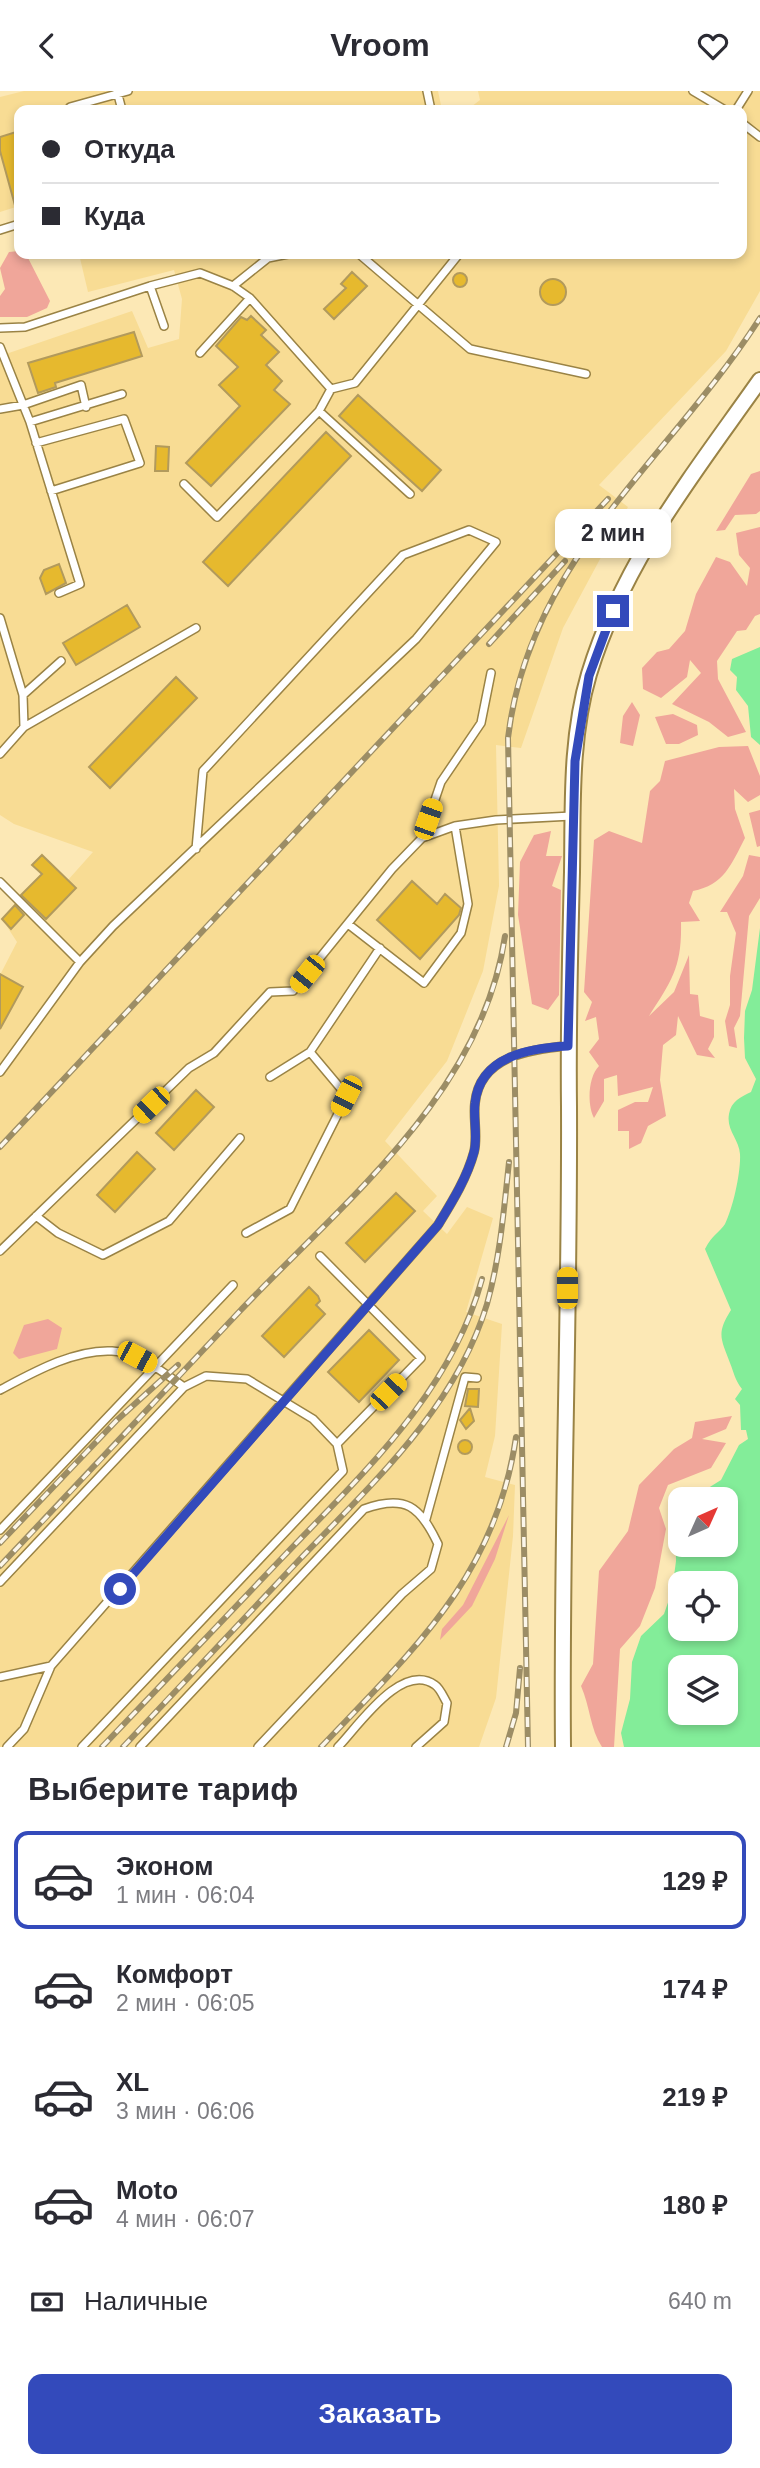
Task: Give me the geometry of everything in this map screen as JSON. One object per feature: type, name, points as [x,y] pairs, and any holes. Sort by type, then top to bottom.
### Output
[{"type":"street","points":[[563,1747],[572,816],[575,761],[583,699],[606,627],[665,512],[760,380]]},
{"type":"lane","points":[[78,105],[128,91]]},
{"type":"lane","points":[[693,91],[717,105]]},
{"type":"lane","points":[[233,286],[267,259]]},
{"type":"lane","points":[[365,259],[470,349],[586,374]]},
{"type":"lane","points":[[184,484],[217,517],[319,411],[331,389],[355,383],[455,259]]},
{"type":"lane","points":[[0,328],[25,327],[150,286],[200,273],[233,286],[250,298],[331,389]]},
{"type":"lane","points":[[150,286],[164,326]]},
{"type":"lane","points":[[200,353],[250,298]]},
{"type":"lane","points":[[0,347],[30,422],[80,584],[59,593]]},
{"type":"lane","points":[[0,409],[23,405],[81,385],[86,407]]},
{"type":"lane","points":[[30,422],[122,394]]},
{"type":"lane","points":[[319,411],[410,494]]},
{"type":"lane","points":[[36,443],[124,419],[140,463],[51,491]]},
{"type":"lane","points":[[0,1072],[80,962],[113,926],[196,849],[415,639],[496,542],[470,530],[403,555],[203,771],[196,849]]},
{"type":"lane","points":[[0,618],[23,695],[24,727]]},
{"type":"lane","points":[[0,754],[24,727],[196,628]]},
{"type":"lane","points":[[23,695],[61,661]]},
{"type":"lane","points":[[0,1251],[189,1068],[214,1053],[270,992],[293,991],[422,838],[441,782],[481,723],[491,673]]},
{"type":"lane","points":[[422,838],[455,826],[496,820],[572,816]]},
{"type":"lane","points":[[348,924],[424,983],[461,933],[468,904],[455,826]]},
{"type":"lane","points":[[0,882],[80,962]]},
{"type":"lane","points":[[270,1077],[310,1052],[380,949]]},
{"type":"lane","points":[[7,1747],[24,1729],[51,1666],[222,1473],[282,1399],[438,1225],[449,1207],[474,1150],[475,1100],[488,1074],[515,1053],[568,1046]]},
{"type":"lane","points":[[246,1233],[290,1209],[346,1096],[310,1052]]},
{"type":"lane","points":[[36,1216],[58,1233],[103,1255],[169,1221],[240,1138]]},
{"type":"lane","points":[[320,1256],[421,1358],[337,1444]]},
{"type":"lane","points":[[0,1530],[233,1286]]},
{"type":"lane","points":[[0,1390],[36,1371],[92,1352],[114,1351],[137,1357],[184,1387]]},
{"type":"lane","points":[[0,1582],[184,1387],[206,1376],[247,1379],[313,1419],[337,1444],[343,1471],[82,1747]]},
{"type":"lane","points":[[426,1520],[465,1377],[477,1378]]},
{"type":"lane","points":[[140,1747],[364,1509],[385,1501],[407,1504],[426,1520],[438,1544],[431,1569],[402,1594],[258,1747]]},
{"type":"lane","points":[[0,1677],[51,1666]]},
{"type":"lane","points":[[338,1747],[397,1684],[416,1678],[436,1685],[447,1703],[443,1722],[416,1747]]},
{"type":"shaded area","points":[[24,91],[438,91],[441,105],[14,105],[14,208],[0,212],[0,97]]},
{"type":"shaded area","points":[[478,91],[760,91],[760,291],[726,351],[599,485],[628,507],[563,628],[521,748],[496,745],[499,886],[483,971],[447,1061],[385,1141],[437,1196],[423,1211],[447,1234],[467,1207],[493,1218],[466,1312],[502,1324],[495,1436],[485,1477],[515,1485],[513,1536],[496,1698],[479,1747],[0,1747],[0,975],[17,942],[2,919],[21,896],[46,919],[76,888],[68,880],[93,852],[14,824],[0,815],[0,356],[132,311],[148,348],[179,339],[182,299],[174,270],[88,292],[80,259],[747,259],[747,105],[474,105],[480,100]]},
{"type":"shaded area","points":[[9,252],[14,252],[14,259],[29,259],[50,301],[47,308],[27,317],[0,317],[0,296],[5,289],[0,268]]},
{"type":"shaded area","points":[[760,471],[760,511],[756,514],[735,515],[725,530],[716,531],[751,474]]},
{"type":"shaded area","points":[[760,527],[760,614],[755,616],[746,630],[737,631],[717,661],[718,679],[746,732],[728,737],[709,722],[672,704],[701,673],[690,660],[687,677],[661,698],[643,689],[642,668],[657,652],[669,649],[685,631],[696,594],[716,557],[730,562],[747,586],[750,568],[739,555],[736,533]]},
{"type":"shaded area","points":[[760,647],[760,745],[751,737],[748,706],[736,690],[737,677],[730,670],[732,659]]},
{"type":"shaded area","points":[[632,702],[640,715],[633,746],[620,743],[623,716]]},
{"type":"shaded area","points":[[673,714],[697,725],[698,735],[679,744],[666,744],[655,717]]},
{"type":"shaded area","points":[[748,746],[760,776],[760,795],[748,802],[734,789],[735,809],[745,838],[731,865],[719,879],[693,891],[689,903],[700,921],[681,922],[680,951],[674,972],[649,1016],[674,992],[689,955],[690,994],[698,995],[700,1016],[714,1020],[714,1037],[708,1049],[715,1058],[697,1055],[678,1016],[676,1035],[663,1045],[660,1080],[666,1116],[648,1126],[641,1143],[629,1149],[629,1131],[618,1131],[618,1110],[635,1102],[648,1102],[653,1087],[618,1096],[617,1075],[604,1079],[604,1101],[594,1118],[590,1106],[591,1084],[599,1066],[589,1052],[599,1039],[596,1017],[585,1021],[592,1002],[584,992],[594,840],[609,831],[642,843],[650,791],[660,781],[665,761],[719,747]]},
{"type":"shaded area","points":[[760,810],[760,846],[757,847],[749,813]]},
{"type":"shaded area","points":[[551,831],[546,856],[562,856],[552,886],[561,890],[559,995],[548,1010],[532,1004],[518,915],[520,862],[534,835]]},
{"type":"shaded area","points":[[749,855],[760,857],[760,898],[749,916],[740,1016],[734,1028],[737,1048],[729,1046],[725,1021],[730,1005],[730,976],[736,933],[727,912],[720,912],[743,876]]},
{"type":"shaded area","points":[[760,928],[760,1747],[624,1747],[621,1733],[630,1699],[632,1662],[641,1636],[664,1614],[668,1602],[668,1641],[738,1641],[738,1571],[675,1571],[676,1557],[738,1557],[738,1487],[710,1487],[721,1480],[739,1445],[748,1439],[746,1430],[741,1430],[740,1405],[735,1399],[742,1389],[724,1348],[722,1336],[723,1325],[731,1310],[705,1249],[725,1224],[738,1180],[740,1154],[731,1130],[729,1114],[737,1100],[751,1092],[756,1079],[745,1058],[745,1011],[752,990]]},
{"type":"shaded area","points":[[48,1319],[62,1328],[57,1349],[19,1359],[13,1353],[24,1325]]},
{"type":"shaded area","points":[[732,1416],[726,1429],[702,1439],[726,1443],[711,1468],[668,1485],[659,1508],[666,1529],[655,1588],[640,1626],[620,1649],[614,1747],[602,1747],[581,1686],[593,1664],[599,1571],[628,1531],[639,1485],[674,1449],[692,1438],[695,1422]]},
{"type":"shaded area","points":[[509,1515],[495,1559],[472,1606],[440,1640],[442,1629],[463,1605]]},
{"type":"building","points":[[14,133],[14,202],[0,151],[0,137]]},
{"type":"building","points":[[352,272],[367,286],[334,319],[324,309],[346,288],[341,284]]},
{"type":"building","points":[[457,273],[463,273],[467,280],[463,287],[457,287],[453,283],[453,277]]},
{"type":"building","points":[[553,279],[562,283],[566,292],[562,301],[553,305],[544,301],[540,292],[544,283]]},
{"type":"building","points":[[251,316],[266,330],[261,335],[279,352],[266,365],[282,381],[274,390],[290,404],[211,486],[186,463],[240,406],[219,385],[238,367],[216,346],[241,317],[247,320]]},
{"type":"building","points":[[134,332],[142,356],[55,383],[56,387],[38,393],[28,363]]},
{"type":"building","points":[[358,395],[441,470],[422,491],[339,416]]},
{"type":"building","points":[[326,432],[351,456],[228,586],[203,562]]},
{"type":"building","points":[[156,446],[169,447],[168,471],[155,471]]},
{"type":"building","points":[[59,564],[66,583],[46,594],[40,578],[44,570]]},
{"type":"building","points":[[127,605],[140,627],[76,665],[63,643]]},
{"type":"building","points":[[176,677],[197,698],[110,788],[89,767]]},
{"type":"building","points":[[42,855],[76,888],[46,919],[21,895],[42,874],[32,865]]},
{"type":"building","points":[[412,881],[437,904],[445,894],[461,908],[459,915],[420,959],[377,920]]},
{"type":"building","points":[[15,905],[24,915],[11,929],[2,919]]},
{"type":"building","points":[[0,974],[23,987],[0,1029]]},
{"type":"building","points":[[196,1090],[214,1107],[174,1150],[156,1133]]},
{"type":"building","points":[[137,1152],[155,1169],[115,1212],[97,1195]]},
{"type":"building","points":[[396,1193],[415,1211],[365,1262],[346,1243]]},
{"type":"building","points":[[309,1287],[320,1301],[316,1305],[325,1314],[284,1357],[262,1336]]},
{"type":"building","points":[[369,1330],[399,1360],[359,1402],[328,1372]]},
{"type":"building","points":[[468,1389],[479,1389],[478,1407],[465,1406]]},
{"type":"building","points":[[470,1408],[474,1421],[466,1429],[460,1420]]},
{"type":"building","points":[[462,1440],[468,1440],[472,1447],[468,1454],[462,1454],[458,1450],[458,1444]]},
{"type":"railway","points":[[528,1747],[508,738],[521,674],[543,617],[573,564],[608,514],[724,369],[760,318]]},
{"type":"railway","points":[[0,1147],[608,499]]},
{"type":"railway","points":[[489,644],[565,561]]},
{"type":"railway","points":[[0,1566],[402,1142],[438,1095],[468,1046],[491,993],[505,936]]},
{"type":"railway","points":[[123,1747],[383,1472],[434,1410],[455,1377],[487,1304],[498,1251],[509,1162]]},
{"type":"railway","points":[[102,1747],[343,1495],[400,1430],[449,1359],[468,1320],[482,1279]]},
{"type":"railway","points":[[0,1543],[117,1420],[178,1365]]},
{"type":"railway","points":[[321,1747],[418,1643],[446,1608],[470,1571],[490,1530],[506,1486],[516,1437]]},
{"type":"railway","points":[[506,1747],[516,1713],[520,1668]]},
{"type":"route","points":[[120,1589],[222,1473],[282,1399],[438,1225],[462,1183],[474,1150],[475,1100],[481,1082],[496,1066],[515,1053],[536,1048],[568,1046],[575,761],[583,699],[613,611]]}]
